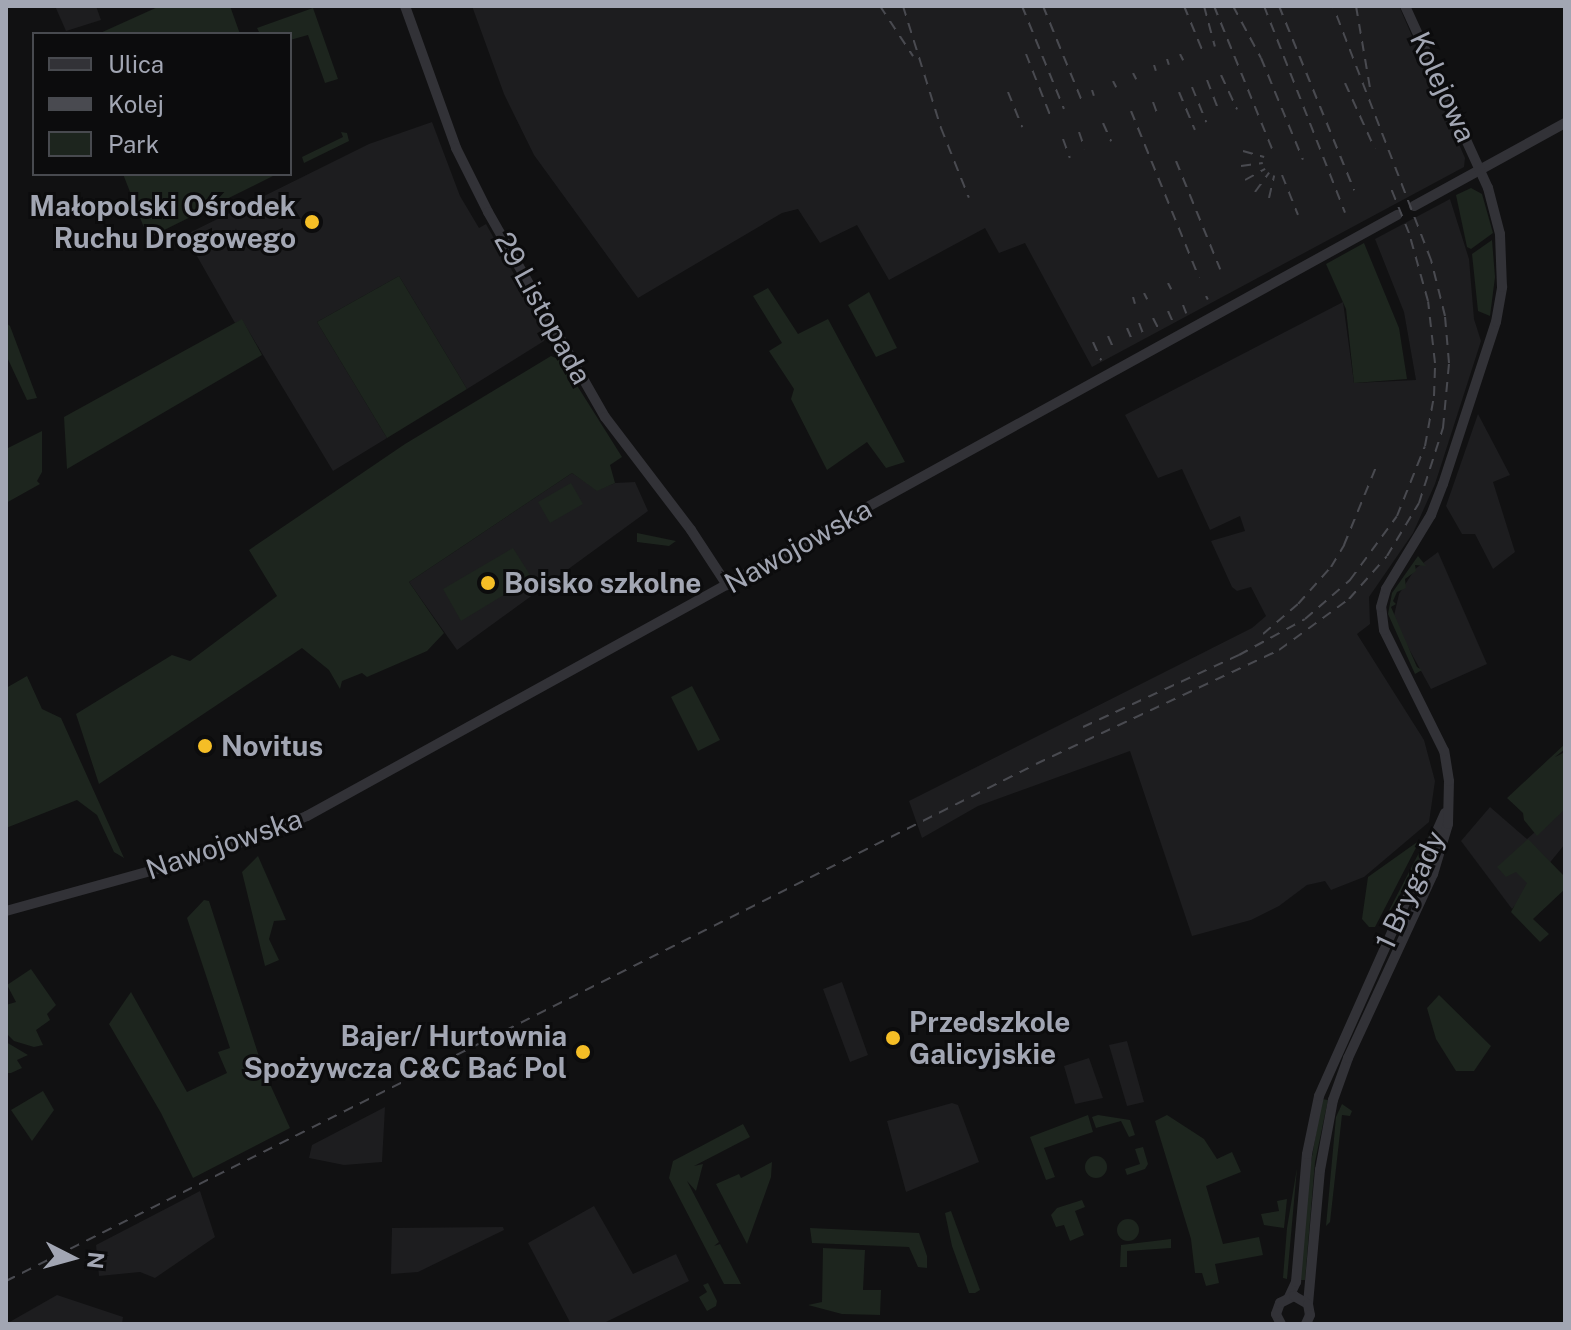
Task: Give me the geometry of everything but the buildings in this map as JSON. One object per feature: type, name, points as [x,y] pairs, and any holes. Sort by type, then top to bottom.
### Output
[{"type":"street","name":"29 Listopada","points":[[405,6],[447,124],[483,201],[605,417],[691,530],[727,585]]},
{"type":"street","name":"Kolejowa","points":[[1405,6],[1481,169],[1500,234],[1503,270],[1500,305],[1443,484],[1415,546],[1386,589],[1381,610],[1384,630],[1442,745],[1450,804]]},
{"type":"street","points":[[1414,206],[1565,123]]},
{"type":"street","name":"Nawojowska","points":[[6,911],[212,854],[280,829],[1397,215]]},
{"type":"street","name":"1 Brygady","points":[[1281,1324],[1277,1308],[1289,1297],[1296,1282],[1307,1154],[1319,1096],[1450,804]]},
{"type":"street","name":"1 Brygady","points":[[1306,1324],[1310,1315],[1308,1304],[1320,1170],[1333,1100],[1433,874],[1448,824],[1450,804]]},
{"type":"street","points":[[1385,944],[1398,950]]},
{"type":"street","points":[[1289,1297],[1300,1297],[1308,1304]]},
{"type":"shaded area","points":[[55,6],[96,6],[101,20],[66,31]]},
{"type":"shaded area","points":[[472,6],[1399,6],[1465,158],[1464,167],[1092,367],[1025,243],[999,253],[985,228],[889,280],[857,225],[820,243],[798,209],[782,213],[638,298],[534,155],[504,94]]},
{"type":"shaded area","points":[[432,122],[460,196],[479,228],[486,224],[547,333],[544,341],[467,389],[399,276],[317,322],[387,438],[333,471],[242,320],[235,323],[185,235],[369,144]]},
{"type":"shaded area","points":[[1450,199],[1469,259],[1474,319],[1481,341],[1435,484],[1413,533],[1369,597],[1370,624],[1357,634],[1424,740],[1435,781],[1429,822],[1364,877],[1331,890],[1325,881],[1307,885],[1279,906],[1251,920],[1192,936],[1130,751],[978,806],[922,838],[909,801],[1252,628],[1266,616],[1251,587],[1237,591],[1232,587],[1211,541],[1245,531],[1240,516],[1210,530],[1182,469],[1158,478],[1125,415],[1343,302],[1354,383],[1416,380],[1404,312],[1375,239]]},
{"type":"shaded area","points":[[1478,414],[1510,475],[1493,482],[1515,552],[1493,569],[1475,534],[1462,534],[1446,506]]},
{"type":"shaded area","points":[[572,473],[597,490],[615,483],[635,482],[648,511],[457,650],[409,582]]},
{"type":"shaded area","points":[[1438,552],[1487,664],[1431,689],[1393,620],[1399,594],[1415,569]]},
{"type":"shaded area","points":[[1565,806],[1565,844],[1512,909],[1461,841],[1490,807],[1527,839]]},
{"type":"shaded area","points":[[842,982],[868,1055],[850,1062],[823,989]]},
{"type":"shaded area","points":[[1127,1041],[1144,1102],[1127,1106],[1109,1045]]},
{"type":"shaded area","points":[[1089,1058],[1103,1098],[1075,1104],[1064,1066]]},
{"type":"shaded area","points":[[952,1103],[958,1105],[979,1162],[906,1192],[887,1121]]},
{"type":"shaded area","points":[[385,1107],[382,1162],[344,1165],[309,1158],[312,1145]]},
{"type":"shaded area","points":[[200,1191],[215,1237],[155,1278],[140,1272],[99,1276],[96,1245]]},
{"type":"shaded area","points":[[594,1206],[633,1274],[676,1254],[689,1281],[602,1324],[571,1324],[528,1243]]},
{"type":"shaded area","points":[[503,1227],[504,1230],[418,1272],[391,1274],[392,1228]]},
{"type":"shaded area","points":[[57,1295],[123,1317],[122,1324],[6,1324]]},
{"type":"green space","points":[[160,6],[230,6],[239,32],[102,32]]},
{"type":"green space","points":[[313,8],[338,79],[325,83],[308,35],[292,39],[292,32],[259,32],[257,28]]},
{"type":"green space","points":[[341,132],[347,133],[349,141],[304,163],[302,157],[343,137]]},
{"type":"green space","points":[[124,176],[273,176],[148,238]]},
{"type":"green space","points":[[1471,188],[1482,194],[1493,233],[1471,249],[1467,247],[1456,195]]},
{"type":"green space","points":[[1492,240],[1495,277],[1490,316],[1478,311],[1472,254]]},
{"type":"green space","points":[[1364,243],[1399,328],[1407,379],[1354,383],[1346,309],[1326,264]]},
{"type":"green space","points":[[399,276],[467,389],[387,438],[317,322]]},
{"type":"green space","points":[[768,288],[798,334],[828,319],[905,462],[886,468],[867,442],[827,470],[791,399],[794,389],[769,351],[782,343],[753,296]]},
{"type":"green space","points":[[869,292],[897,348],[876,357],[848,305]]},
{"type":"green space","points":[[242,319],[262,355],[67,469],[64,417]]},
{"type":"green space","points":[[6,323],[10,326],[37,398],[27,400],[6,355]]},
{"type":"green space","points":[[551,356],[561,360],[622,457],[610,465],[615,483],[597,491],[572,473],[409,582],[444,633],[427,651],[367,677],[362,673],[342,681],[340,689],[329,670],[302,648],[99,784],[76,714],[172,655],[190,661],[277,596],[249,550],[405,444]]},
{"type":"green space","points":[[42,431],[42,472],[37,481],[40,484],[6,503],[6,449]]},
{"type":"green space","points":[[571,483],[583,504],[550,523],[538,502]]},
{"type":"green space","points":[[637,533],[676,541],[669,546],[637,542]]},
{"type":"green space","name":"Boisko szkolne","points":[[513,548],[532,578],[461,621],[443,589]]},
{"type":"green space","points":[[1418,556],[1426,566],[1415,565],[1416,571],[1405,579],[1406,588],[1397,592],[1393,601],[1396,604],[1391,607],[1417,667],[1422,670],[1415,674],[1388,614],[1392,593]]},
{"type":"green space","points":[[27,676],[42,709],[61,718],[124,858],[114,852],[97,815],[77,800],[6,828],[6,688]]},
{"type":"green space","points":[[692,686],[720,740],[698,751],[671,697]]},
{"type":"green space","points":[[1565,744],[1565,749],[1555,757],[1565,752],[1565,809],[1537,836],[1524,820],[1523,813],[1507,798]]},
{"type":"green space","points":[[1436,825],[1419,863],[1381,926],[1423,845]]},
{"type":"green space","points":[[1528,839],[1565,877],[1565,889],[1533,919],[1549,934],[1540,942],[1511,912],[1527,883],[1516,872],[1506,877],[1497,867]]},
{"type":"green space","points":[[1420,840],[1375,927],[1369,927],[1362,919],[1368,877]]},
{"type":"green space","points":[[258,856],[286,920],[274,921],[269,939],[279,960],[265,966],[242,872]]},
{"type":"green space","points":[[204,900],[209,901],[263,1069],[290,1128],[193,1178],[161,1113],[109,1024],[131,992],[187,1092],[227,1073],[218,1052],[230,1048],[187,918]]},
{"type":"green space","points":[[31,969],[56,1005],[47,1014],[50,1020],[36,1030],[43,1045],[34,1047],[14,1041],[6,1033],[6,1005],[16,1002],[7,985]]},
{"type":"green space","points":[[1439,995],[1491,1046],[1474,1071],[1456,1071],[1436,1039],[1427,1008]]},
{"type":"green space","points":[[6,1042],[28,1055],[17,1060],[22,1068],[11,1073],[6,1073]]},
{"type":"green space","points":[[43,1091],[54,1110],[32,1141],[11,1110]]},
{"type":"green space","points":[[1322,1099],[1328,1100],[1315,1162],[1305,1280],[1300,1280],[1310,1168]]},
{"type":"green space","points":[[1342,1104],[1352,1111],[1350,1116],[1342,1115],[1330,1222],[1326,1226],[1336,1117]]},
{"type":"green space","points":[[1088,1115],[1093,1132],[1044,1148],[1055,1177],[1046,1180],[1030,1137]]},
{"type":"green space","points":[[1098,1115],[1130,1120],[1135,1135],[1129,1137],[1121,1121],[1096,1128],[1092,1117]]},
{"type":"green space","points":[[1167,1115],[1204,1139],[1217,1159],[1232,1152],[1241,1172],[1206,1186],[1223,1244],[1259,1237],[1263,1255],[1215,1264],[1219,1283],[1206,1286],[1202,1273],[1195,1273],[1191,1239],[1155,1121]]},
{"type":"green space","points":[[743,1124],[750,1137],[694,1166],[703,1164],[696,1191],[687,1181],[719,1242],[714,1246],[720,1244],[741,1284],[724,1284],[669,1178],[673,1161]]},
{"type":"green space","points":[[1143,1147],[1148,1164],[1145,1169],[1127,1175],[1125,1169],[1140,1164],[1135,1149]]},
{"type":"green space","points":[[1096,1156],[1107,1167],[1096,1178],[1085,1167]]},
{"type":"green space","points":[[772,1162],[771,1177],[747,1244],[716,1184],[739,1174],[741,1178]]},
{"type":"green space","points":[[1297,1168],[1287,1279],[1283,1278],[1287,1228]]},
{"type":"green space","points":[[1287,1199],[1284,1228],[1264,1225],[1261,1214],[1279,1211],[1277,1201]]},
{"type":"green space","points":[[1082,1200],[1085,1207],[1075,1211],[1084,1235],[1070,1241],[1064,1225],[1056,1227],[1051,1215],[1057,1208]]},
{"type":"green space","points":[[951,1211],[980,1290],[975,1293],[969,1293],[952,1246],[945,1213]]},
{"type":"green space","points":[[1128,1219],[1136,1222],[1139,1230],[1136,1238],[1128,1241],[1120,1238],[1117,1230],[1120,1222]]},
{"type":"green space","points":[[810,1228],[919,1233],[927,1256],[927,1268],[918,1267],[909,1247],[812,1243]]},
{"type":"green space","points":[[1171,1239],[1171,1248],[1127,1251],[1127,1267],[1120,1267],[1121,1245]]},
{"type":"green space","points":[[823,1248],[865,1250],[863,1290],[881,1290],[880,1315],[842,1314],[808,1305],[822,1302]]},
{"type":"green space","points":[[708,1283],[717,1301],[716,1306],[707,1311],[699,1297],[707,1292],[703,1285]]},
{"type":"railway","points":[[880,6],[913,56]]},
{"type":"railway","points":[[903,6],[941,128],[969,198]]},
{"type":"railway","points":[[1022,6],[1064,109]]},
{"type":"railway","points":[[1043,6],[1082,101]]},
{"type":"railway","points":[[1184,6],[1203,52]]},
{"type":"railway","points":[[1204,6],[1215,47]]},
{"type":"railway","points":[[1214,6],[1272,149]]},
{"type":"railway","points":[[1233,6],[1261,58],[1303,160]]},
{"type":"railway","points":[[1264,6],[1345,213]]},
{"type":"railway","points":[[1279,6],[1354,190]]},
{"type":"railway","points":[[6,1281],[1036,764],[1279,650],[1349,599],[1387,556],[1419,503],[1443,428],[1449,363],[1445,316],[1431,260],[1333,6]]},
{"type":"railway","points":[[1356,6],[1370,88]]},
{"type":"railway","points":[[1026,54],[1050,115]]},
{"type":"railway","points":[[1180,54],[1183,60]]},
{"type":"railway","points":[[1167,59],[1169,65]]},
{"type":"railway","points":[[1154,65],[1156,71]]},
{"type":"railway","points":[[1133,73],[1136,79]]},
{"type":"railway","points":[[1221,75],[1237,110]]},
{"type":"railway","points":[[1207,80],[1217,106]]},
{"type":"railway","points":[[1113,81],[1116,87]]},
{"type":"railway","points":[[1345,83],[1375,149]]},
{"type":"railway","points":[[1192,87],[1206,122]]},
{"type":"railway","points":[[1092,90],[1094,96]]},
{"type":"railway","points":[[1008,92],[1022,127]]},
{"type":"railway","points":[[1179,92],[1195,130]]},
{"type":"railway","points":[[1153,102],[1157,113]]},
{"type":"railway","points":[[1131,111],[1199,278]]},
{"type":"railway","points":[[1103,123],[1111,141]]},
{"type":"railway","points":[[1079,132],[1085,149]]},
{"type":"railway","points":[[1063,139],[1070,158]]},
{"type":"railway","points":[[1243,151],[1264,157]]},
{"type":"railway","points":[[1176,161],[1220,269]]},
{"type":"railway","points":[[1241,166],[1263,163]]},
{"type":"railway","points":[[1245,180],[1265,169]]},
{"type":"railway","points":[[1255,192],[1269,173]]},
{"type":"railway","points":[[1282,175],[1298,215]]},
{"type":"railway","points":[[1269,198],[1274,176]]},
{"type":"railway","points":[[1083,727],[1239,655],[1305,619],[1350,580],[1397,516],[1425,446],[1434,396],[1435,363],[1428,301],[1409,233],[1390,186]]},
{"type":"railway","points":[[1168,283],[1171,289]]},
{"type":"railway","points":[[1144,293],[1147,299]]},
{"type":"railway","points":[[1206,296],[1208,300]]},
{"type":"railway","points":[[1133,297],[1135,304]]},
{"type":"railway","points":[[1183,305],[1186,313]]},
{"type":"railway","points":[[1168,311],[1172,320]]},
{"type":"railway","points":[[1153,318],[1158,328]]},
{"type":"railway","points":[[1139,323],[1144,336]]},
{"type":"railway","points":[[1127,328],[1133,342]]},
{"type":"railway","points":[[1108,336],[1115,352]]},
{"type":"railway","points":[[1093,342],[1101,360]]},
{"type":"railway","points":[[1263,634],[1298,604],[1331,567],[1344,545],[1376,467]]},
{"type":"place","name":"Małopolski Ośrodek Ruchu Drogowego","points":[[312,222]]},
{"type":"place","name":"Boisko szkolne","points":[[488,583]]},
{"type":"place","name":"Novitus","points":[[205,746]]},
{"type":"place","name":"Przedszkole Galicyjskie","points":[[893,1038]]},
{"type":"place","name":"Bajer/ Hurtownia Spożywcza C&C Bać Pol","points":[[583,1052]]}]
